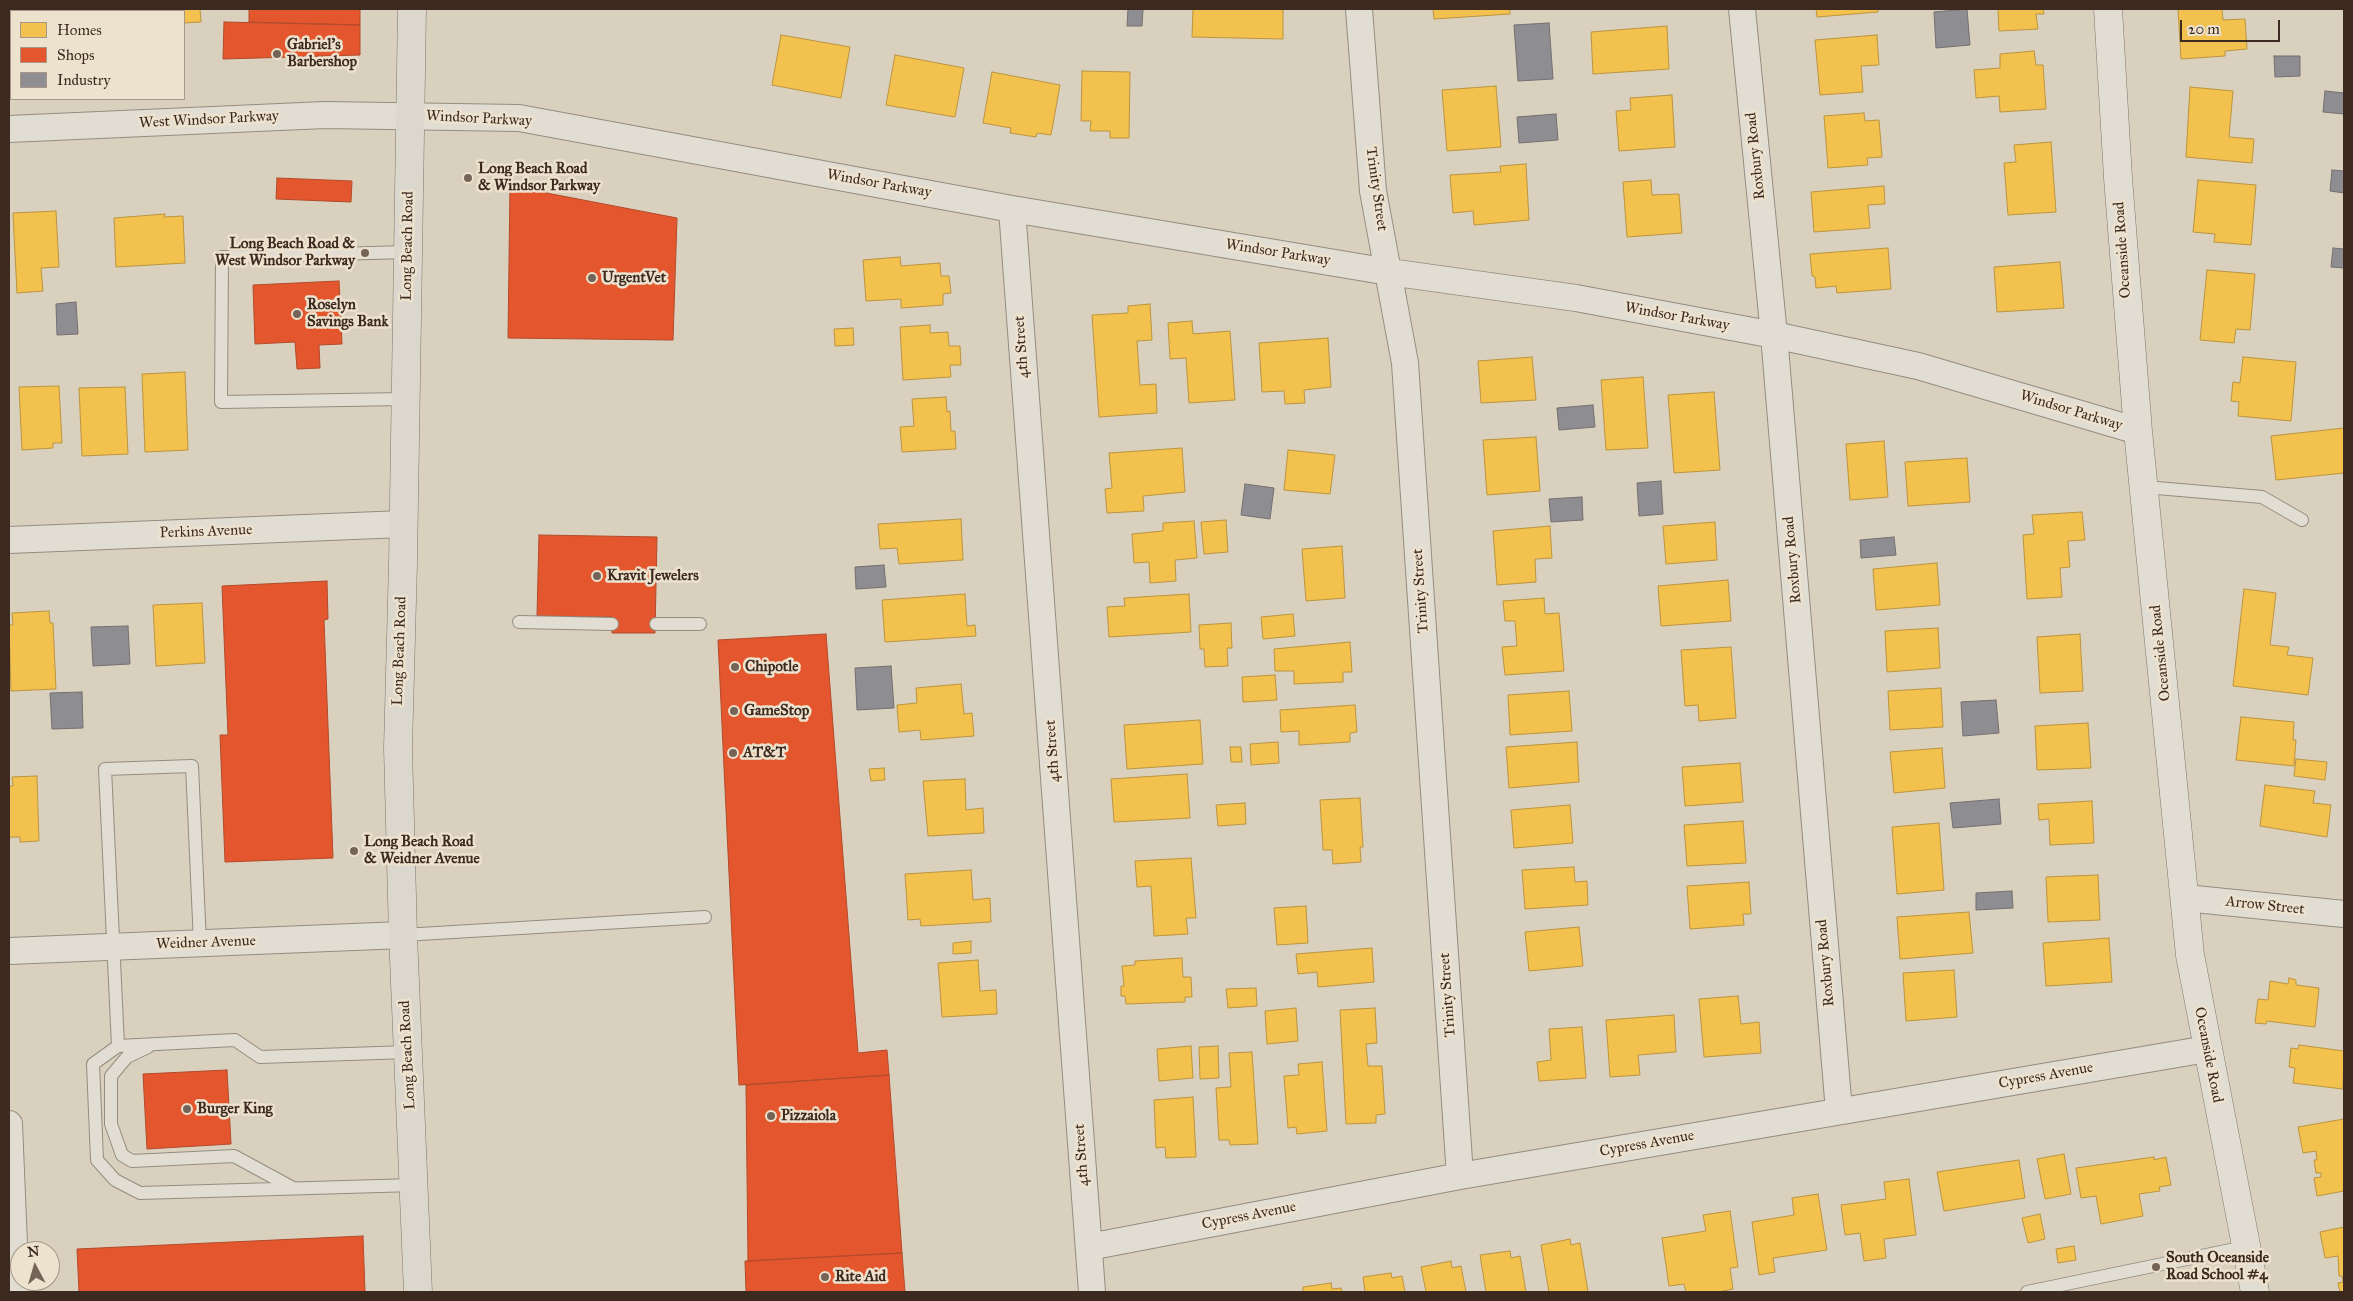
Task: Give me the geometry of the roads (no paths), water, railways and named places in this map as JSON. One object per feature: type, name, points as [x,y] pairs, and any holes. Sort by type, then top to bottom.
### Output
[{"type":"main road","name":"Long Beach Road","points":[[412,9],[398,748],[403,935],[418,1292]]},
{"type":"main road","name":"Oceanside Road","points":[[2108,9],[2118,178],[2138,431],[2190,955],[2255,1292]]},
{"type":"street","name":"Trinity Street","points":[[1359,9],[1373,191],[1406,363],[1460,1176]]},
{"type":"street","name":"Roxbury Road","points":[[1742,9],[1774,335],[1839,1111]]},
{"type":"street","name":"West Windsor Parkway","points":[[9,128],[325,114],[410,115]]},
{"type":"street","name":"Windsor Parkway","points":[[410,115],[519,118],[1012,209],[1389,272],[1576,298],[1774,335],[1918,366],[2138,431]]},
{"type":"street","name":"4th Street","points":[[1012,209],[1092,1292]]},
{"type":"street","name":"Perkins Avenue","points":[[9,540],[403,524]]},
{"type":"street","name":"Arrow Street","points":[[2185,898],[2344,914]]},
{"type":"street","name":"Weidner Avenue","points":[[9,951],[403,935]]},
{"type":"street","name":"Cypress Avenue","points":[[1089,1246],[1460,1176],[2207,1049]]},
{"type":"street","points":[[9,1124],[16,1292]]},
{"type":"lane","points":[[405,399],[221,402],[222,257],[408,252]]},
{"type":"lane","points":[[2145,487],[2262,497],[2302,520]]},
{"type":"lane","points":[[519,622],[612,624]]},
{"type":"lane","points":[[656,624],[700,624]]},
{"type":"lane","points":[[118,1046],[105,769],[192,766],[200,943]]},
{"type":"lane","points":[[403,935],[705,916]]},
{"type":"lane","points":[[408,1052],[260,1057],[235,1040],[118,1046],[93,1064],[97,1160],[115,1180],[140,1193],[414,1185]]},
{"type":"lane","points":[[154,1044],[127,1057],[111,1076],[111,1124],[122,1155],[132,1161],[234,1156],[293,1188]]},
{"type":"lane","points":[[2027,1292],[2245,1247]]},
{"type":"place","name":"Gabriel's Barbershop","points":[[277,54]]},
{"type":"place","name":"Long Beach Road & Windsor Parkway","points":[[468,178]]},
{"type":"place","name":"Long Beach Road & West Windsor Parkway","points":[[365,253]]},
{"type":"place","name":"UrgentVet","points":[[592,278]]},
{"type":"place","name":"Roselyn Savings Bank","points":[[297,314]]},
{"type":"place","name":"Kravit Jewelers","points":[[597,576]]},
{"type":"place","name":"Chipotle","points":[[735,667]]},
{"type":"place","name":"GameStop","points":[[734,711]]},
{"type":"place","name":"AT&T","points":[[733,753]]},
{"type":"place","name":"Long Beach Road & Weidner Avenue","points":[[354,851]]},
{"type":"place","name":"Burger King","points":[[187,1109]]},
{"type":"place","name":"Pizzaiola","points":[[771,1116]]},
{"type":"place","name":"South Oceanside Road School #4","points":[[2156,1267]]},
{"type":"place","name":"Rite Aid","points":[[825,1277]]}]
